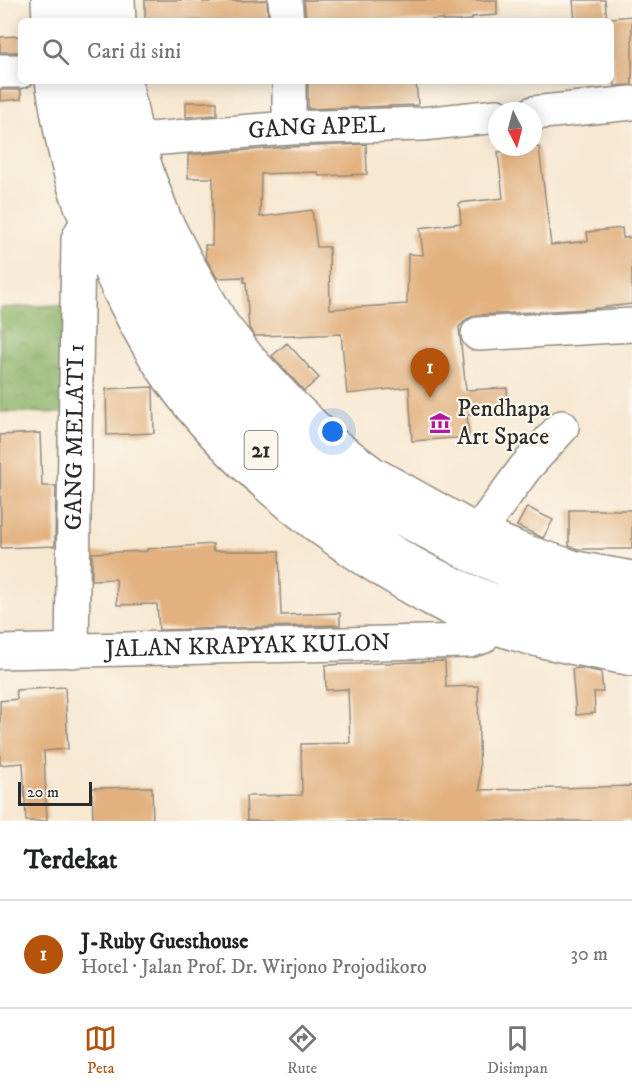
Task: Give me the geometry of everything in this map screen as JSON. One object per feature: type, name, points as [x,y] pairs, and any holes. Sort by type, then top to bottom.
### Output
[{"type":"main road","points":[[48,0],[49,18]]},
{"type":"main road","points":[[64,0],[66,18]]},
{"type":"main road","points":[[95,0],[96,18]]},
{"type":"main road","points":[[118,0],[119,18]]},
{"type":"main road","points":[[285,0],[287,18]]},
{"type":"main road","points":[[0,71],[18,70]]},
{"type":"main road","points":[[52,84],[59,125],[78,200],[128,310],[162,367],[197,414],[260,479],[342,544],[447,607],[490,626],[530,638],[632,659]]},
{"type":"main road","name":"21","points":[[74,84],[89,163],[107,213],[142,290],[186,367],[211,398],[276,465],[347,522],[390,550],[459,587],[513,607],[584,625],[632,633]]},
{"type":"main road","name":"21","points":[[102,84],[106,108],[123,166],[143,223],[170,284],[193,324],[216,354],[257,401],[310,455],[383,509],[467,553],[528,579],[611,599],[632,601]]},
{"type":"main road","points":[[126,84],[137,140],[148,178],[186,261],[222,324],[250,360],[290,403],[340,449],[372,473],[478,531],[524,551],[576,568],[632,578]]},
{"type":"main road","points":[[289,84],[290,128]]},
{"type":"main road","points":[[542,112],[632,103]]},
{"type":"main road","name":"GANG APEL","points":[[137,140],[290,128],[422,123],[488,117]]},
{"type":"main road","name":"GANG MELATI 1","points":[[72,651],[78,239],[82,231],[90,226]]},
{"type":"main road","points":[[478,334],[632,325]]},
{"type":"main road","points":[[478,531],[525,468],[562,427]]},
{"type":"main road","name":"JALAN KRAPYAK KULON","points":[[0,652],[469,641],[482,637],[490,626]]},
{"type":"green space","points":[[77,304],[73,413],[0,412],[0,308]]},
{"type":"building","points":[[145,0],[203,0],[203,2],[267,0],[268,18],[145,18]]},
{"type":"building","points":[[304,0],[497,0],[497,15],[472,18],[306,18]]},
{"type":"building","points":[[573,0],[605,0],[607,18],[575,18]]},
{"type":"building","points":[[632,16],[632,85],[615,86],[614,18],[611,18]]},
{"type":"building","points":[[18,36],[18,52],[0,52],[0,37]]},
{"type":"building","points":[[308,84],[416,84],[418,105],[308,109]]},
{"type":"building","points":[[0,90],[21,90],[21,99],[0,101]]},
{"type":"building","points":[[186,102],[217,102],[217,115],[186,117]]},
{"type":"building","points":[[366,144],[367,174],[319,176],[318,172],[261,174],[260,217],[312,210],[317,247],[329,247],[330,309],[407,304],[408,254],[423,255],[420,228],[461,223],[459,203],[503,198],[498,156],[540,156],[551,245],[588,241],[587,232],[622,228],[623,238],[632,237],[632,304],[590,309],[477,315],[467,319],[459,327],[466,390],[507,388],[509,413],[467,415],[469,437],[412,441],[409,387],[347,394],[341,334],[255,336],[249,328],[244,277],[217,278],[206,258],[205,245],[212,245],[213,178],[188,178],[188,155]]},
{"type":"building","points":[[287,343],[319,378],[304,391],[272,356]]},
{"type":"building","points":[[153,387],[154,433],[107,435],[106,389]]},
{"type":"building","points":[[40,433],[42,486],[56,486],[55,546],[1,548],[0,435]]},
{"type":"building","points":[[527,507],[553,520],[543,538],[517,526]]},
{"type":"building","points":[[569,510],[632,510],[632,549],[578,549],[569,546]]},
{"type":"building","points":[[213,544],[213,551],[279,551],[281,615],[340,613],[340,625],[159,630],[157,604],[117,605],[116,579],[92,580],[92,553],[147,551],[147,549]]},
{"type":"building","points":[[445,661],[446,687],[478,686],[480,790],[632,786],[632,821],[247,821],[246,796],[302,795],[301,744],[350,743],[348,689],[326,690],[325,665]]},
{"type":"building","points":[[580,668],[601,672],[603,692],[594,692],[595,713],[576,715],[572,669]]},
{"type":"building","points":[[65,687],[68,749],[44,751],[47,821],[26,821],[23,763],[0,765],[0,701],[17,699],[16,690]]},
{"type":"building","points":[[152,787],[153,821],[93,821],[92,788]]},
{"type":"place","name":"J-Ruby Guesthouse","points":[[430,398]]},
{"type":"place","name":"Pendhapa Art Space","points":[[440,423]]}]
